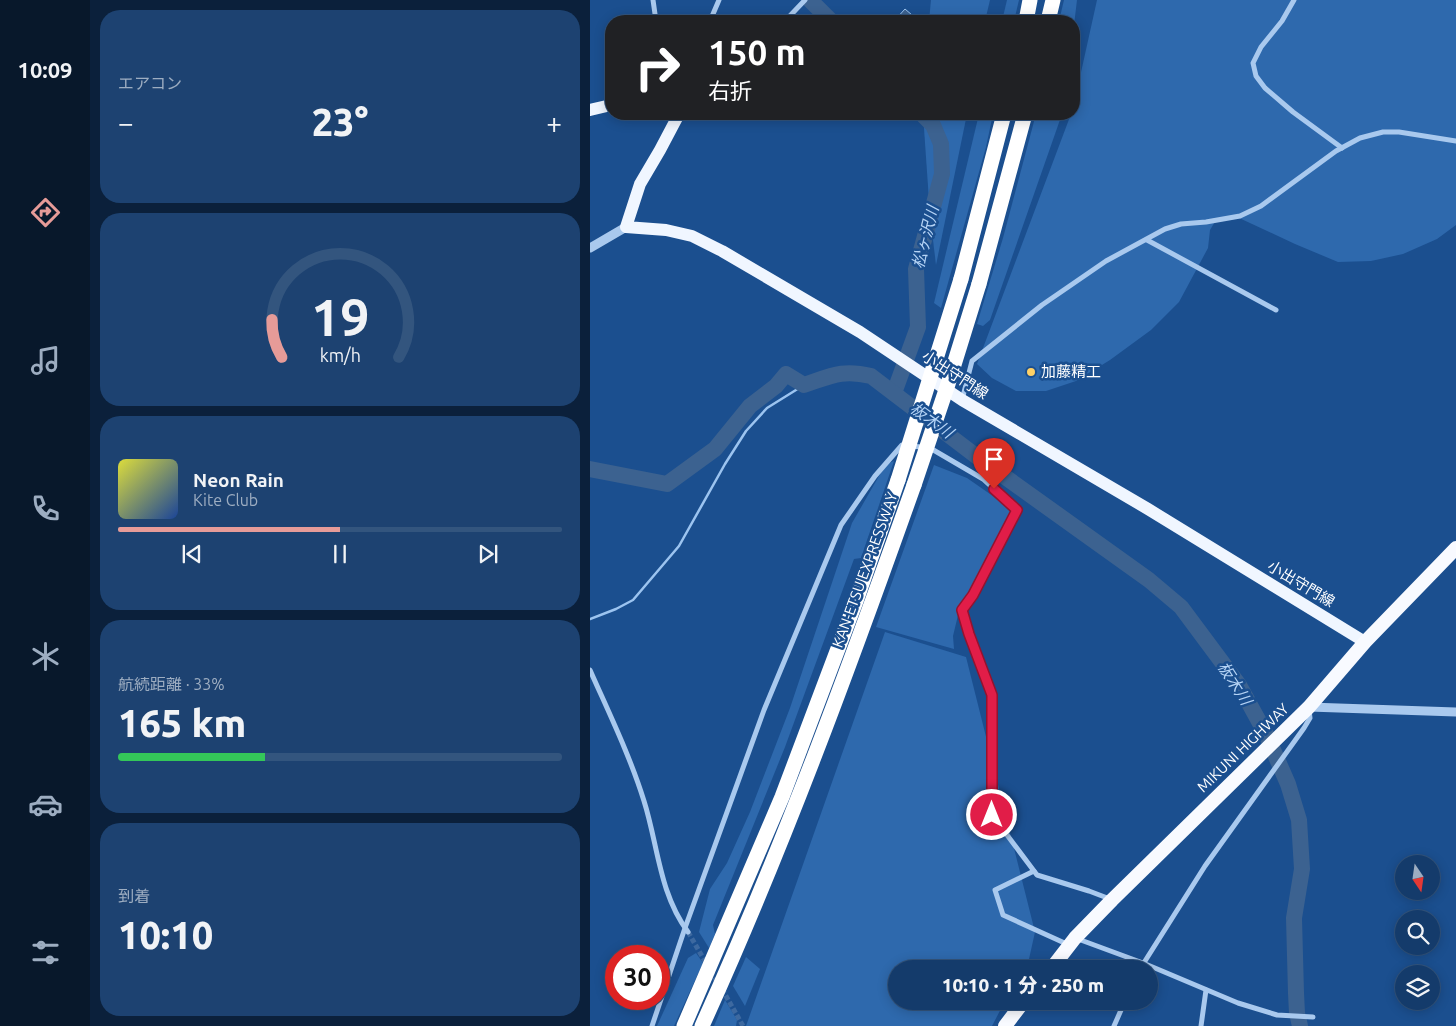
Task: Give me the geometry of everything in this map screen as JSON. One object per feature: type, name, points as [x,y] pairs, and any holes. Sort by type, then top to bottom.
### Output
[{"type":"highway","points":[[1027,15],[1030,0]]},
{"type":"highway","points":[[1049,15],[1053,0]]},
{"type":"highway","name":"KAN-ETSU EXPRESSWAY","points":[[684,1026],[782,797],[849,619],[898,480],[961,279],[1002,120]]},
{"type":"highway","name":"KAN-ETSU EXPRESSWAY","points":[[702,1026],[797,802],[914,486],[980,284],[1023,120]]},
{"type":"highway","name":"MIKUNI HIGHWAY","points":[[1058,960],[1072,942],[1112,900],[1309,707],[1365,642],[1456,548]]},
{"type":"highway","points":[[1005,1026],[1017,1010]]},
{"type":"main road","points":[[590,110],[605,106]]},
{"type":"main road","points":[[626,227],[640,184],[675,120]]},
{"type":"main road","name":"小出守門線","points":[[626,227],[666,230],[692,236],[722,251],[860,332],[962,400],[1148,509],[1365,642]]},
{"type":"street","points":[[653,0],[655,15]]},
{"type":"street","points":[[713,15],[720,0]]},
{"type":"street","points":[[791,15],[806,0]]},
{"type":"street","points":[[1294,0],[1282,21],[1260,47],[1253,63],[1256,76],[1265,88],[1293,112],[1342,148]]},
{"type":"street","points":[[962,400],[972,361],[1042,305],[1106,262],[1165,229],[1181,224],[1240,216],[1261,206],[1342,148],[1360,138],[1383,132],[1428,135],[1456,141]]},
{"type":"street","points":[[590,248],[626,227]]},
{"type":"street","points":[[1147,240],[1276,310]]},
{"type":"street","points":[[652,1026],[764,710],[841,525],[875,476],[902,445],[930,448],[983,479],[1017,510],[973,595],[962,610],[992,695],[992,815],[1037,876],[1089,891],[1112,900]]},
{"type":"street","points":[[590,670],[637,779],[645,804],[664,884],[686,930]]},
{"type":"street","points":[[1145,960],[1205,866],[1304,728],[1310,718],[1309,707],[1456,712]]},
{"type":"street","points":[[1034,871],[995,890],[1003,915],[1072,942],[1133,960]]},
{"type":"street","points":[[1158,969],[1238,1003],[1284,1015],[1313,1018]]},
{"type":"street","points":[[1201,1026],[1206,990]]},
{"type":"street","points":[[1114,1026],[1121,1010]]},
{"type":"shaded area","points":[[931,0],[990,0],[986,15],[930,15]]},
{"type":"shaded area","points":[[1007,0],[1019,0],[1015,15],[1003,15]]},
{"type":"shaded area","points":[[1064,0],[1077,0],[1075,15],[1060,15]]},
{"type":"shaded area","points":[[1097,0],[1456,0],[1456,225],[1437,239],[1403,254],[1371,261],[1338,262],[1237,217],[1216,220],[1210,230],[1208,248],[1179,302],[1151,330],[1110,360],[1076,381],[1046,391],[1016,391],[992,378],[977,364],[1069,120],[1080,120],[1080,77]]},
{"type":"shaded area","points":[[905,9],[912,15],[900,15]]},
{"type":"shaded area","points":[[923,120],[966,120],[936,265],[930,215]]},
{"type":"shaded area","points":[[978,120],[992,120],[986,147],[941,308],[934,303]]},
{"type":"shaded area","points":[[1034,120],[1060,120],[990,320],[983,326],[977,324],[1003,238]]},
{"type":"shaded area","points":[[894,461],[861,558],[854,559],[785,747],[713,925],[715,934],[709,948],[699,932],[710,889],[727,863],[750,812],[790,708],[852,523],[883,469]]},
{"type":"shaded area","points":[[934,465],[967,478],[1013,510],[959,611],[953,636],[954,649],[876,627]]},
{"type":"shaded area","points":[[885,632],[966,657],[1035,932],[1028,960],[888,960],[888,1010],[1000,1010],[992,1026],[746,1026]]},
{"type":"shaded area","points":[[696,953],[703,963],[674,1026],[657,1026],[664,1010],[670,1010],[670,997],[688,958]]},
{"type":"shaded area","points":[[746,957],[760,969],[745,1006],[733,986]]},
{"type":"shaded area","points":[[725,1000],[737,1020],[736,1026],[714,1026]]},
{"type":"waterway","name":"松ヶ沢川","points":[[810,0],[825,15]]},
{"type":"waterway","name":"松ヶ沢川","points":[[894,393],[918,327],[916,269],[942,174],[941,144],[933,125],[928,120]]},
{"type":"waterway","name":"板木川","points":[[590,469],[667,484],[715,449],[750,406],[776,386],[786,374],[804,385],[837,374],[861,374],[871,376],[980,459],[1149,580],[1181,607],[1239,685],[1267,736],[1288,784],[1299,820],[1302,869],[1294,918],[1297,1013],[1300,1026]]},
{"type":"waterway","points":[[590,619],[633,600],[679,546],[725,464],[746,431],[767,408],[804,385]]},
{"type":"tunnel","points":[[688,932],[717,982]]},
{"type":"tunnel","points":[[722,989],[743,1026]]},
{"type":"place","name":"加藤精工","points":[[1031,372]]},
{"type":"route","points":[[992,815],[992,695],[962,610],[973,595],[1017,510],[994,489]]}]
